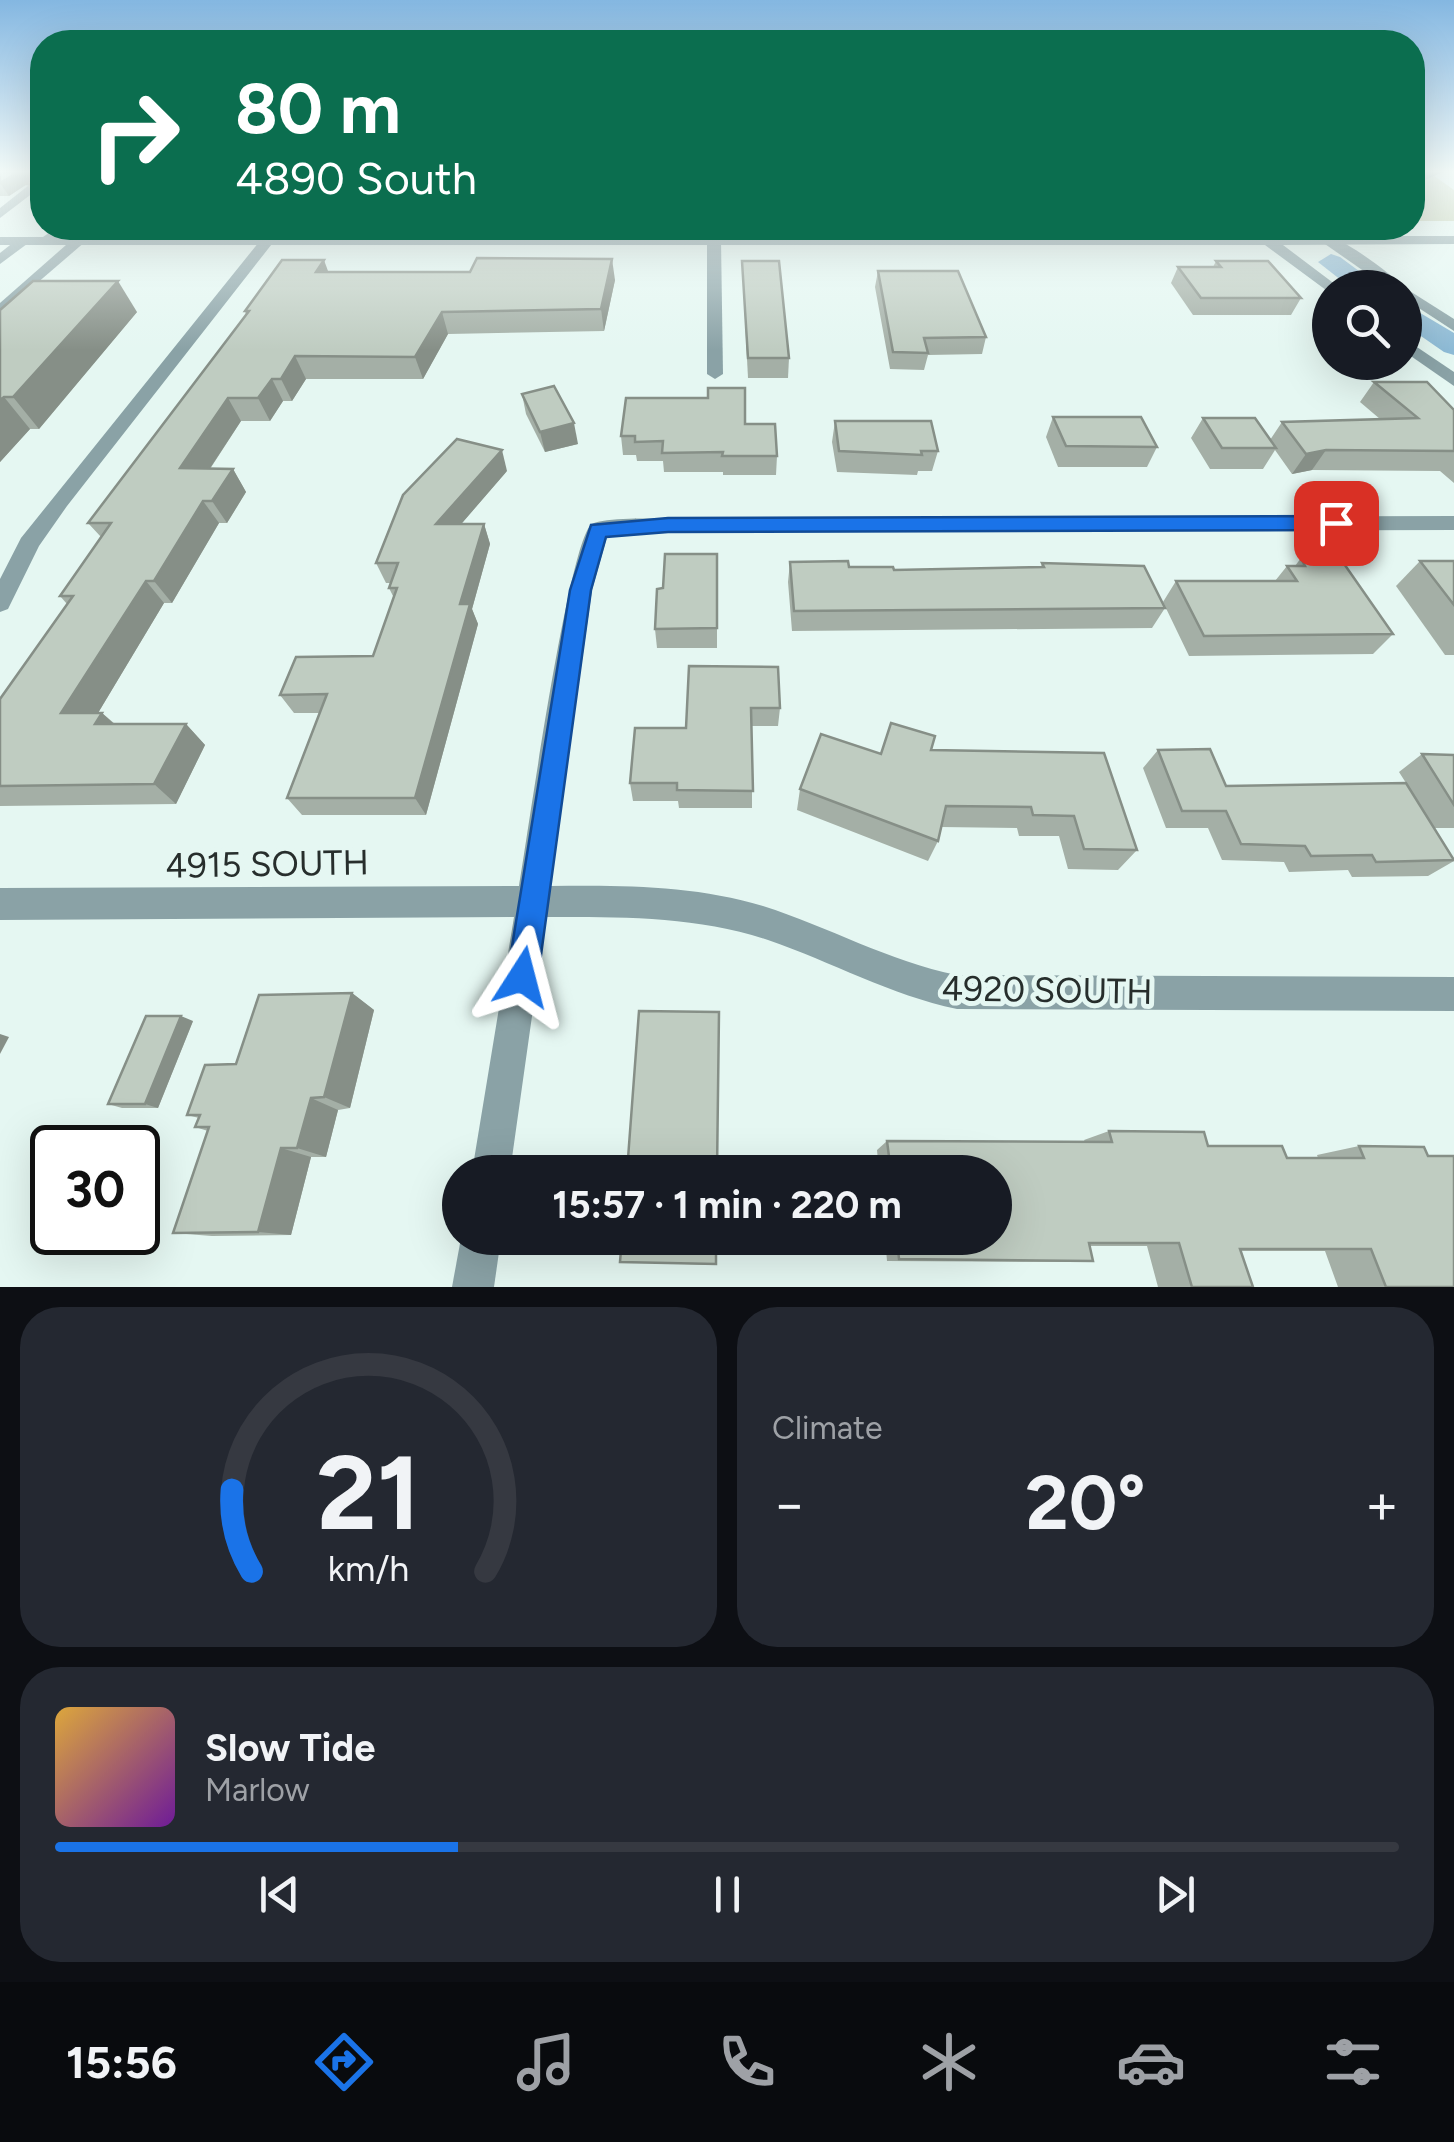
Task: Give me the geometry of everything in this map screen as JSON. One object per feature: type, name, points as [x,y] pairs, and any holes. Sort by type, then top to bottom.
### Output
[{"type":"street","points":[[0,241],[116,240]]},
{"type":"street","points":[[0,603],[29,544],[58,500],[260,240]]},
{"type":"street","points":[[714,240],[1454,240]]},
{"type":"street","points":[[1268,240],[1312,274]]},
{"type":"street","points":[[1422,357],[1454,382]]},
{"type":"street","points":[[494,1155],[580,590],[598,530],[668,525],[1454,523]]},
{"type":"street","name":"4915 SOUTH","points":[[0,904],[535,898]]},
{"type":"street","name":"4920 SOUTH","points":[[535,898],[714,908],[771,925],[892,976],[957,992],[1454,994]]},
{"type":"street","points":[[473,1287],[478,1255]]},
{"type":"lane","points":[[714,240],[715,374]]},
{"type":"lane","points":[[1326,240],[1371,270]]},
{"type":"lane","points":[[0,260],[24,241]]},
{"type":"lane","points":[[0,310],[79,241]]},
{"type":"lane","points":[[1422,304],[1454,326]]},
{"type":"building","points":[[477,258],[612,259],[601,309],[442,312],[415,357],[295,356],[281,379],[272,379],[258,398],[228,398],[180,468],[233,469],[212,501],[203,501],[154,581],[146,581],[61,713],[102,713],[95,724],[186,724],[154,784],[0,786],[0,699],[73,596],[60,596],[111,523],[88,523],[249,311],[245,311],[282,260],[324,260],[316,272],[470,272]]},
{"type":"building","points":[[742,261],[779,261],[789,358],[748,358]]},
{"type":"building","points":[[1216,261],[1268,261],[1301,298],[1201,298],[1178,267],[1221,267]]},
{"type":"building","points":[[878,271],[958,271],[986,337],[924,338],[928,353],[893,352]]},
{"type":"building","points":[[33,281],[118,281],[13,397],[0,400],[0,310]]},
{"type":"building","points":[[1374,382],[1427,382],[1454,410],[1454,451],[1326,450],[1306,454],[1282,422],[1418,418]]},
{"type":"building","points":[[554,386],[574,423],[540,432],[522,394]]},
{"type":"building","points":[[708,388],[745,388],[745,424],[775,424],[777,456],[662,453],[663,441],[635,442],[635,436],[621,436],[626,398],[708,398]]},
{"type":"building","points":[[1053,417],[1141,417],[1157,447],[1066,446]]},
{"type":"building","points":[[1203,418],[1255,418],[1276,448],[1222,448]]},
{"type":"building","points":[[835,421],[931,421],[938,451],[921,451],[922,455],[839,451]]},
{"type":"building","points":[[457,439],[502,450],[436,524],[484,524],[460,604],[470,604],[415,798],[287,798],[327,694],[280,695],[296,657],[373,656],[397,588],[389,588],[398,563],[376,563],[403,495]]},
{"type":"building","points":[[665,554],[717,554],[717,628],[655,629],[657,589],[663,588]]},
{"type":"building","points":[[1301,558],[1340,558],[1393,634],[1204,636],[1176,581],[1297,581],[1287,566],[1305,566]]},
{"type":"building","points":[[848,561],[849,567],[894,570],[1044,567],[1042,563],[1144,566],[1165,608],[794,611],[790,562]]},
{"type":"building","points":[[1420,561],[1454,561],[1454,605]]},
{"type":"building","points":[[689,666],[778,667],[780,708],[751,708],[753,791],[677,790],[677,783],[630,783],[635,728],[686,728]]},
{"type":"building","points":[[891,723],[935,736],[931,750],[1104,753],[1137,850],[1084,849],[1074,816],[1033,815],[1031,807],[946,806],[938,841],[800,789],[821,734],[881,754]]},
{"type":"building","points":[[1210,749],[1226,786],[1406,783],[1454,860],[1376,862],[1372,855],[1311,856],[1305,846],[1241,844],[1226,811],[1182,811],[1158,750]]},
{"type":"building","points":[[1422,754],[1454,755],[1454,805]]},
{"type":"building","points":[[352,993],[324,1097],[311,1098],[297,1148],[281,1148],[258,1232],[173,1233],[209,1127],[195,1127],[200,1115],[187,1115],[205,1065],[236,1064],[259,995]]},
{"type":"building","points":[[639,1011],[719,1012],[717,1155],[628,1155]]},
{"type":"building","points":[[146,1016],[181,1016],[145,1104],[108,1104]]},
{"type":"building","points":[[1109,1131],[1204,1132],[1208,1146],[1282,1146],[1287,1158],[1364,1158],[1359,1146],[1424,1147],[1428,1156],[1454,1156],[1454,1287],[1386,1287],[1371,1249],[1240,1249],[1253,1287],[1192,1287],[1179,1243],[1089,1243],[1093,1261],[899,1259],[899,1255],[1012,1255],[1012,1155],[889,1155],[887,1141],[1112,1142]]},
{"type":"building","points":[[621,1255],[716,1255],[716,1264],[620,1262]]},
{"type":"waterway","points":[[1331,262],[1343,270]]},
{"type":"waterway","points":[[1422,324],[1454,346]]},
{"type":"route","points":[[522,977],[580,590],[598,530],[668,525],[1336,523]]}]
